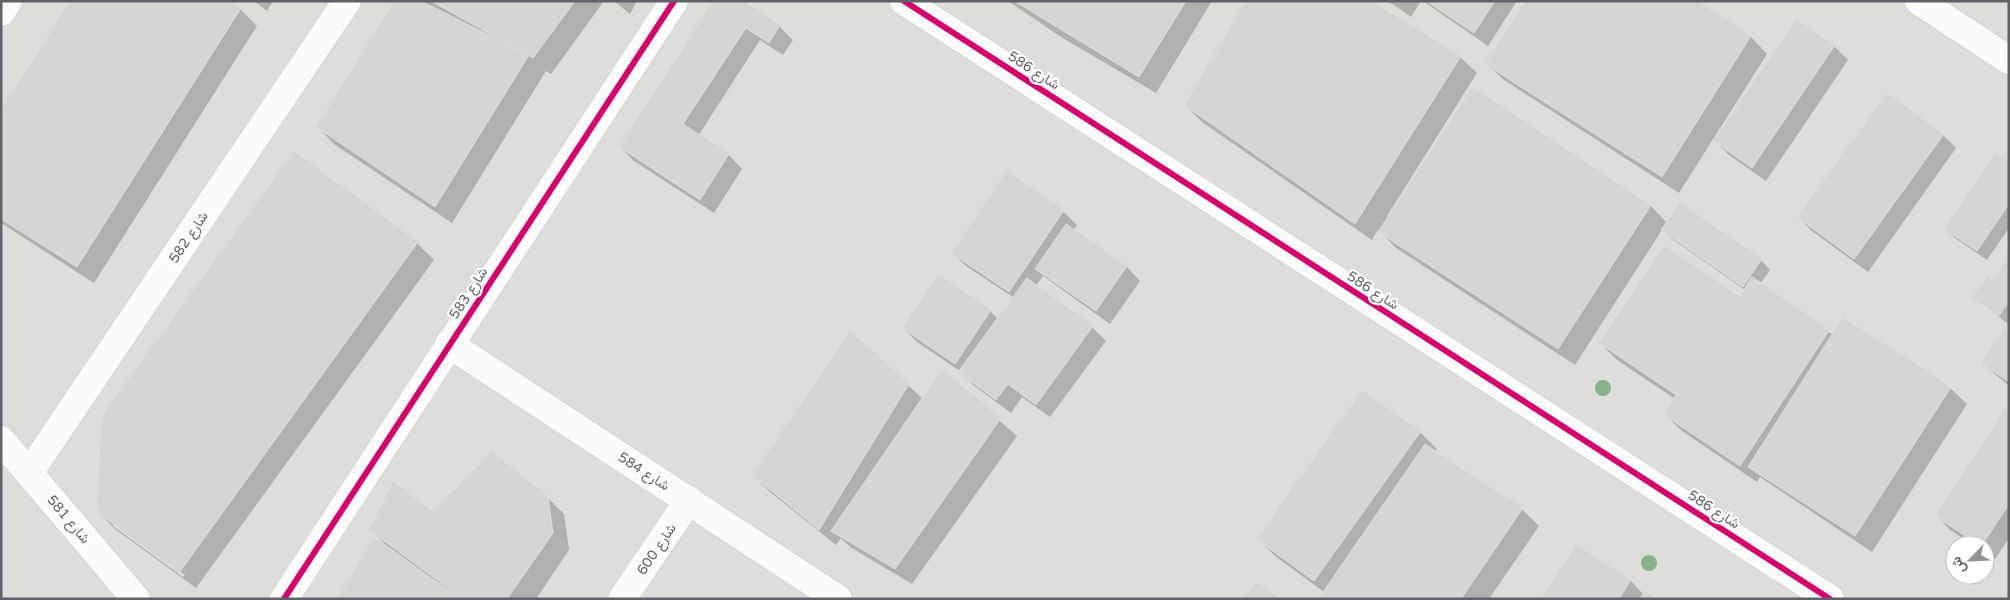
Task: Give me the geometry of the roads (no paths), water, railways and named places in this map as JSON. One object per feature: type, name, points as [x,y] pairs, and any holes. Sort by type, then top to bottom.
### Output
[{"type":"street","points":[[1,12],[8,1]]},
{"type":"street","name":"شارع 582","points":[[29,473],[347,1]]},
{"type":"street","name":"شارع 583","points":[[284,599],[674,1]]},
{"type":"street","name":"شارع 586","points":[[904,1],[1830,599]]},
{"type":"street","points":[[1918,1],[2009,60]]},
{"type":"street","name":"شارع 584","points":[[449,344],[838,599]]},
{"type":"street","name":"شارع 581","points":[[1,440],[136,599]]},
{"type":"street","name":"شارع 600","points":[[622,599],[689,500]]}]
